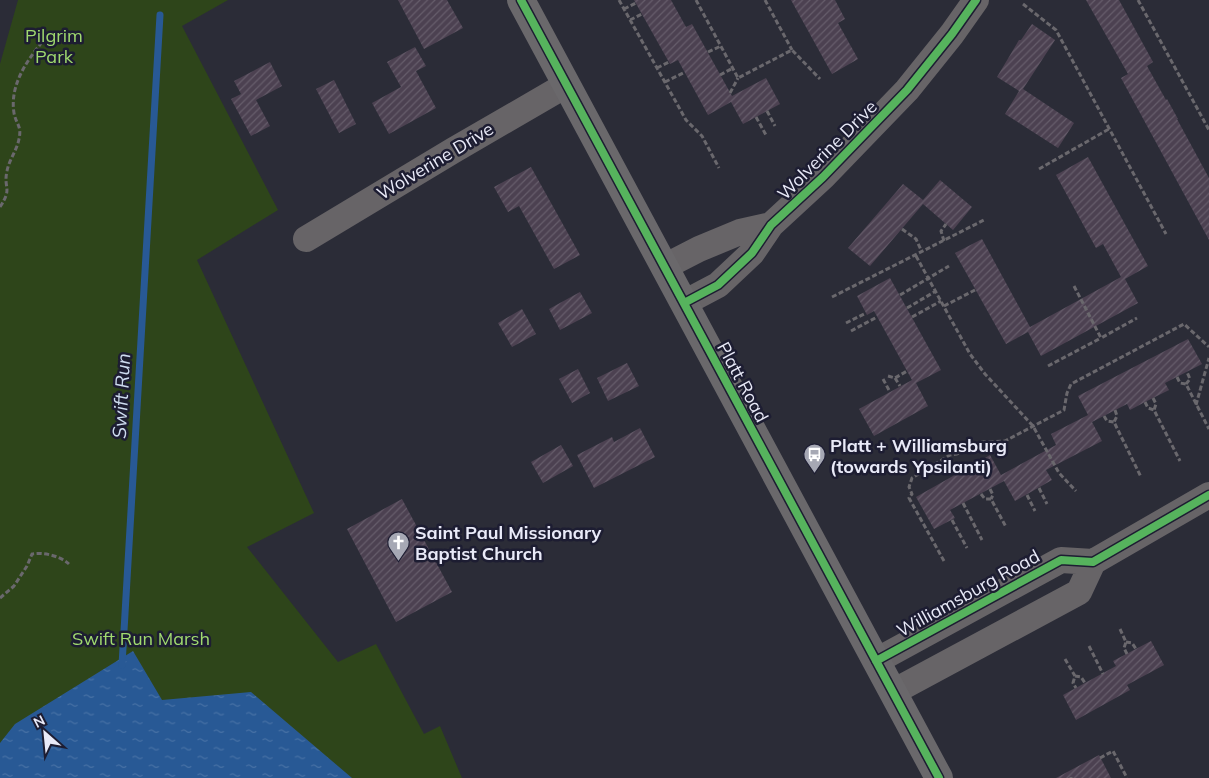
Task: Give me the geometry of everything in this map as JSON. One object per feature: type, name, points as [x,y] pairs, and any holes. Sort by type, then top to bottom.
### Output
[{"type":"main road","name":"Platt Road","points":[[521,0],[939,778]]},
{"type":"street","name":"Wolverine Drive","points":[[684,303],[718,284],[752,253],[771,225],[824,177],[882,117],[930,62],[976,0]]},
{"type":"street","name":"Wolverine Drive","points":[[306,239],[566,85]]},
{"type":"street","name":"Wolverine Drive","points":[[664,267],[699,249],[740,232],[771,225]]},
{"type":"street","points":[[893,692],[1079,592],[1093,562],[1209,496]]},
{"type":"street","name":"Williamsburg Road","points":[[876,661],[1061,560],[1093,562]]},
{"type":"path","points":[[618,0],[686,120],[702,136],[718,168]]},
{"type":"path","points":[[696,0],[738,78]]},
{"type":"path","points":[[765,0],[792,50],[820,79]]},
{"type":"path","points":[[1138,0],[1209,130]]},
{"type":"path","points":[[624,9],[636,3]]},
{"type":"path","points":[[1023,4],[1056,30],[1166,234]]},
{"type":"path","points":[[630,20],[642,14]]},
{"type":"path","points":[[0,207],[8,193],[7,169],[19,139],[20,125],[14,114],[14,94],[20,75],[30,58],[48,35]]},
{"type":"path","points":[[708,52],[721,46]]},
{"type":"path","points":[[730,93],[738,78],[792,50]]},
{"type":"path","points":[[657,68],[669,62]]},
{"type":"path","points":[[720,75],[733,68]]},
{"type":"path","points":[[665,82],[685,72]]},
{"type":"path","points":[[767,111],[774,126]]},
{"type":"path","points":[[756,117],[766,134]]},
{"type":"path","points":[[1038,169],[1109,129]]},
{"type":"path","points":[[832,297],[984,220]]},
{"type":"path","points":[[944,241],[941,231],[946,224]]},
{"type":"path","points":[[902,229],[916,239],[922,252]]},
{"type":"path","points":[[916,256],[975,361],[1033,426],[1059,473],[1076,491]]},
{"type":"path","points":[[900,295],[949,266]]},
{"type":"path","points":[[1074,286],[1101,338]]},
{"type":"path","points":[[944,306],[975,290]]},
{"type":"path","points":[[907,308],[936,292]]},
{"type":"path","points":[[912,317],[941,301]]},
{"type":"path","points":[[846,324],[866,313]]},
{"type":"path","points":[[851,331],[878,317]]},
{"type":"path","points":[[1048,366],[1138,318]]},
{"type":"path","points":[[944,561],[909,498],[912,494],[909,487],[912,478],[950,455],[957,454],[981,442],[1005,441],[1064,410],[1067,393],[1071,384],[1184,324],[1209,347]]},
{"type":"path","points":[[1196,405],[1209,358]]},
{"type":"path","points":[[895,378],[907,371]]},
{"type":"path","points":[[1186,384],[1190,379],[1187,372]]},
{"type":"path","points":[[888,376],[895,378],[900,386]]},
{"type":"path","points":[[1177,377],[1180,383],[1186,384]]},
{"type":"path","points":[[883,379],[890,392]]},
{"type":"path","points":[[1186,384],[1209,429]]},
{"type":"path","points":[[1153,398],[1156,404],[1154,410]]},
{"type":"path","points":[[1145,402],[1148,408],[1154,410],[1180,461]]},
{"type":"path","points":[[1114,422],[1117,416],[1115,410]]},
{"type":"path","points":[[1104,416],[1107,421],[1114,422]]},
{"type":"path","points":[[1114,422],[1141,477]]},
{"type":"path","points":[[1039,488],[1047,504]]},
{"type":"path","points":[[990,489],[993,495],[991,499],[1006,527]]},
{"type":"path","points":[[981,494],[984,499],[991,499]]},
{"type":"path","points":[[1027,495],[1035,511]]},
{"type":"path","points":[[962,504],[982,540]]},
{"type":"path","points":[[952,520],[967,548]]},
{"type":"path","points":[[0,598],[14,586],[27,566],[32,554],[38,553],[52,556],[65,560],[69,564]]},
{"type":"path","points":[[1120,629],[1126,642],[1124,648],[1127,654]]},
{"type":"path","points":[[1126,642],[1132,643],[1136,649]]},
{"type":"path","points":[[1089,646],[1102,674]]},
{"type":"path","points":[[1065,659],[1075,676],[1081,678],[1085,683]]},
{"type":"path","points":[[1075,676],[1073,682],[1076,688]]},
{"type":"path","points":[[1100,758],[1112,751],[1127,778]]},
{"type":"green space","name":"Swift Run Marsh","points":[[18,0],[228,0],[182,26],[278,210],[197,260],[314,513],[247,547],[338,662],[376,644],[424,734],[440,726],[462,778],[0,778],[0,64]]},
{"type":"water","points":[[133,651],[162,700],[251,692],[352,778],[0,778],[0,743],[15,724]]},
{"type":"building","points":[[398,0],[447,0],[463,28],[424,49]]},
{"type":"building","points":[[634,0],[671,0],[686,27],[692,24],[732,96],[766,78],[780,104],[743,124],[731,102],[708,115],[678,60],[670,64]]},
{"type":"building","points":[[791,0],[835,0],[845,19],[838,23],[858,59],[832,74]]},
{"type":"building","points":[[1086,0],[1119,0],[1153,62],[1147,66],[1167,99],[1209,178],[1209,240],[1121,78],[1128,74]]},
{"type":"building","points":[[1032,24],[1055,40],[1023,89],[1074,123],[1058,148],[1005,114],[1019,91],[997,77],[1019,40],[1021,40]]},
{"type":"building","points":[[415,47],[426,66],[416,71],[436,108],[389,134],[372,103],[401,87],[387,62]]},
{"type":"building","points":[[270,62],[282,86],[256,100],[270,126],[251,136],[231,99],[241,94],[234,81]]},
{"type":"building","points":[[334,80],[356,124],[339,133],[316,89]]},
{"type":"building","points":[[1088,157],[1148,266],[1125,279],[1138,303],[1041,356],[1028,332],[1006,344],[955,253],[982,239],[1030,327],[1121,277],[1103,244],[1096,248],[1056,175]]},
{"type":"building","points":[[531,167],[580,255],[554,269],[519,206],[508,212],[494,187]]},
{"type":"building","points":[[940,180],[972,207],[953,230],[923,204],[870,266],[848,248],[903,184],[923,200]]},
{"type":"building","points":[[890,278],[941,370],[916,383],[928,406],[874,436],[859,409],[912,380],[874,311],[867,315],[857,296]]},
{"type":"building","points":[[580,292],[592,313],[560,330],[549,309]]},
{"type":"building","points":[[522,309],[536,334],[512,347],[498,323]]},
{"type":"building","points":[[1188,339],[1202,364],[1165,383],[1169,390],[1130,410],[1127,404],[1092,422],[1102,441],[1046,470],[1052,480],[1015,501],[1004,481],[950,510],[955,518],[934,529],[916,497],[990,455],[1001,475],[1056,445],[1051,434],[1088,415],[1078,396]]},
{"type":"building","points":[[627,363],[639,386],[608,401],[597,378]]},
{"type":"building","points":[[578,369],[590,393],[572,403],[559,379]]},
{"type":"building","points":[[640,428],[655,457],[594,488],[577,455],[612,437],[614,442]]},
{"type":"building","points":[[561,445],[573,466],[543,483],[531,462]]},
{"type":"building","name":"Saint Paul Missionary Baptist Church","points":[[402,499],[452,592],[396,622],[347,529]]},
{"type":"building","points":[[1151,641],[1164,665],[1127,685],[1130,690],[1076,720],[1063,695],[1116,666],[1113,661]]},
{"type":"building","points":[[1099,755],[1111,778],[1056,778]]},
{"type":"waterway","name":"Swift Run","points":[[122,665],[160,15]]},
{"type":"cycle path","points":[[521,0],[939,778]]},
{"type":"cycle path","points":[[684,303],[718,285],[752,253],[771,225],[823,177],[907,90],[952,34],[976,0]]},
{"type":"cycle path","points":[[876,661],[1061,560],[1093,562],[1209,495]]},
{"type":"place","name":"Platt + Williamsburg (towards Ypsilanti)","points":[[814,474]]},
{"type":"place","name":"Saint Paul Missionary Baptist Church","points":[[399,561]]},
{"type":"park label","name":"Pilgrim Park","points":[[54,45]]}]
